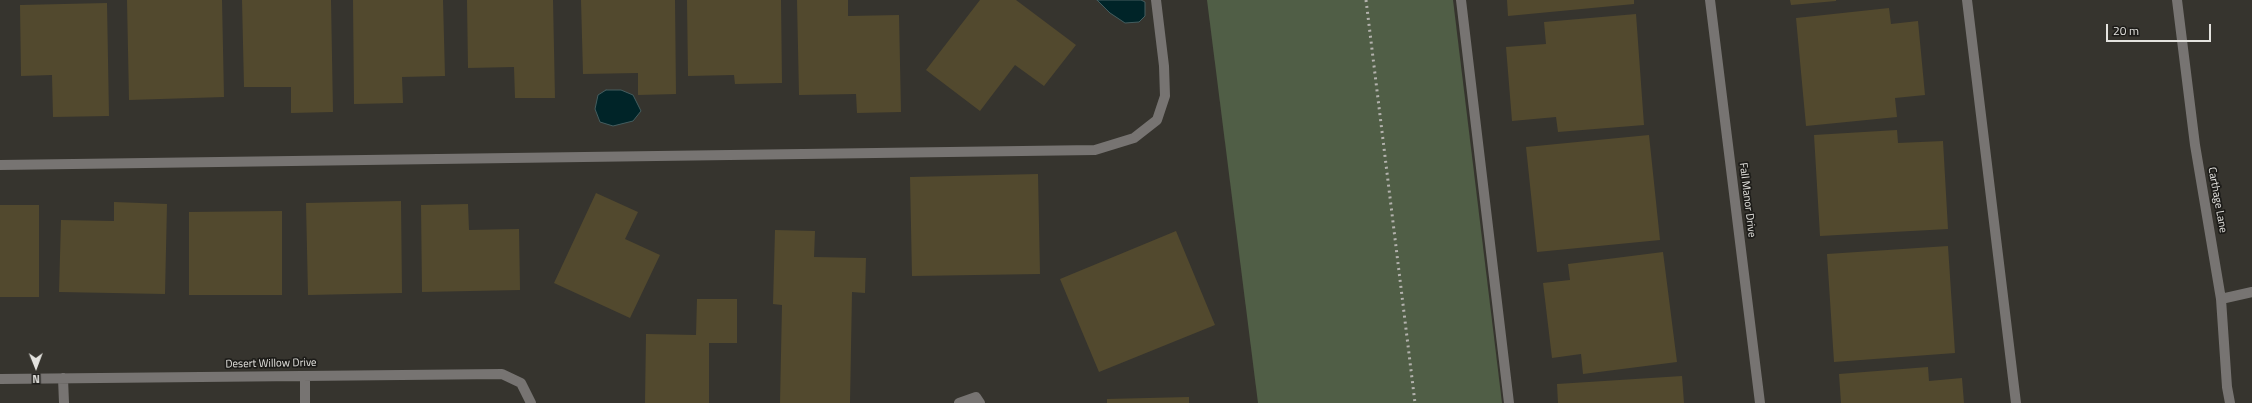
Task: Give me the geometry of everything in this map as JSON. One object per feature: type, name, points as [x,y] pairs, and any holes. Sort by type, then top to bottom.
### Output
[{"type":"street","points":[[0,165],[1095,150],[1134,138],[1157,120],[1164,96],[1164,66],[1156,0]]},
{"type":"street","points":[[1461,0],[1509,403]]},
{"type":"street","name":"Fall Manor Drive","points":[[1710,0],[1760,403]]},
{"type":"street","points":[[1967,0],[2016,403]]},
{"type":"street","name":"Carthage Lane","points":[[2177,0],[2195,145],[2221,299],[2226,387],[2230,403]]},
{"type":"street","points":[[2221,299],[2252,292]]},
{"type":"street","name":"Desert Willow Drive","points":[[0,379],[502,374],[521,383],[531,402]]},
{"type":"street","points":[[305,376],[305,403]]},
{"type":"street","points":[[64,378],[64,403]]},
{"type":"street","points":[[960,403],[978,400]]},
{"type":"green space","points":[[1207,0],[1453,0],[1502,403],[1258,403]]},
{"type":"water","points":[[1097,0],[1141,0],[1145,2],[1145,16],[1139,22],[1125,23],[1110,13]]},
{"type":"water","points":[[606,90],[621,90],[633,95],[641,111],[633,121],[613,126],[600,122],[595,109],[598,95]]},
{"type":"building","points":[[127,0],[222,0],[224,97],[129,100]]},
{"type":"building","points":[[242,0],[331,0],[333,112],[291,113],[291,87],[244,87]]},
{"type":"building","points":[[353,0],[443,0],[445,76],[402,77],[403,103],[354,104]]},
{"type":"building","points":[[467,0],[553,0],[555,98],[515,98],[514,67],[468,68]]},
{"type":"building","points":[[581,0],[675,0],[676,94],[638,95],[638,73],[583,74]]},
{"type":"building","points":[[687,0],[781,0],[782,83],[735,84],[734,75],[688,76]]},
{"type":"building","points":[[797,0],[848,0],[848,16],[899,15],[901,112],[857,113],[856,94],[799,95]]},
{"type":"building","points":[[980,0],[1016,0],[1076,45],[1044,86],[1015,65],[980,111],[926,70]]},
{"type":"building","points":[[1507,0],[1634,0],[1634,4],[1508,16]]},
{"type":"building","points":[[1790,0],[1836,0],[1836,1],[1791,5]]},
{"type":"building","points":[[107,3],[109,116],[53,117],[52,75],[21,76],[20,5]]},
{"type":"building","points":[[1889,8],[1891,24],[1918,21],[1925,95],[1895,98],[1897,117],[1806,126],[1796,18]]},
{"type":"building","points":[[1636,14],[1644,125],[1558,132],[1556,117],[1512,121],[1506,47],[1546,44],[1544,22]]},
{"type":"building","points":[[1897,130],[1898,143],[1943,141],[1948,229],[1820,236],[1814,135]]},
{"type":"building","points":[[1649,135],[1660,240],[1537,252],[1526,147]]},
{"type":"building","points":[[1038,174],[1040,274],[912,276],[910,177]]},
{"type":"building","points":[[596,193],[638,212],[625,239],[660,255],[630,318],[554,283]]},
{"type":"building","points":[[401,201],[402,293],[308,295],[306,203]]},
{"type":"building","points":[[114,202],[167,204],[165,294],[59,292],[61,220],[114,221]]},
{"type":"building","points":[[468,204],[469,230],[519,229],[520,290],[422,292],[421,205]]},
{"type":"building","points":[[0,205],[39,205],[39,297],[0,297]]},
{"type":"building","points":[[282,211],[282,295],[189,295],[189,212]]},
{"type":"building","points":[[775,230],[815,231],[814,257],[866,258],[865,293],[852,292],[850,403],[780,403],[782,305],[773,304]]},
{"type":"building","points":[[1176,231],[1215,325],[1099,372],[1060,279]]},
{"type":"building","points":[[1948,246],[1955,353],[1834,362],[1827,254]]},
{"type":"building","points":[[1663,252],[1677,362],[1583,374],[1581,354],[1552,358],[1543,283],[1570,280],[1568,264]]},
{"type":"building","points":[[697,299],[737,299],[737,343],[709,343],[709,403],[645,403],[646,334],[696,335]]},
{"type":"building","points":[[1928,367],[1929,381],[1962,378],[1964,403],[1841,403],[1839,374]]},
{"type":"building","points":[[1682,376],[1684,403],[1558,403],[1557,384]]},
{"type":"building","points":[[1189,397],[1189,403],[1107,403],[1107,399]]},
{"type":"railway","points":[[1366,0],[1415,403]]}]
